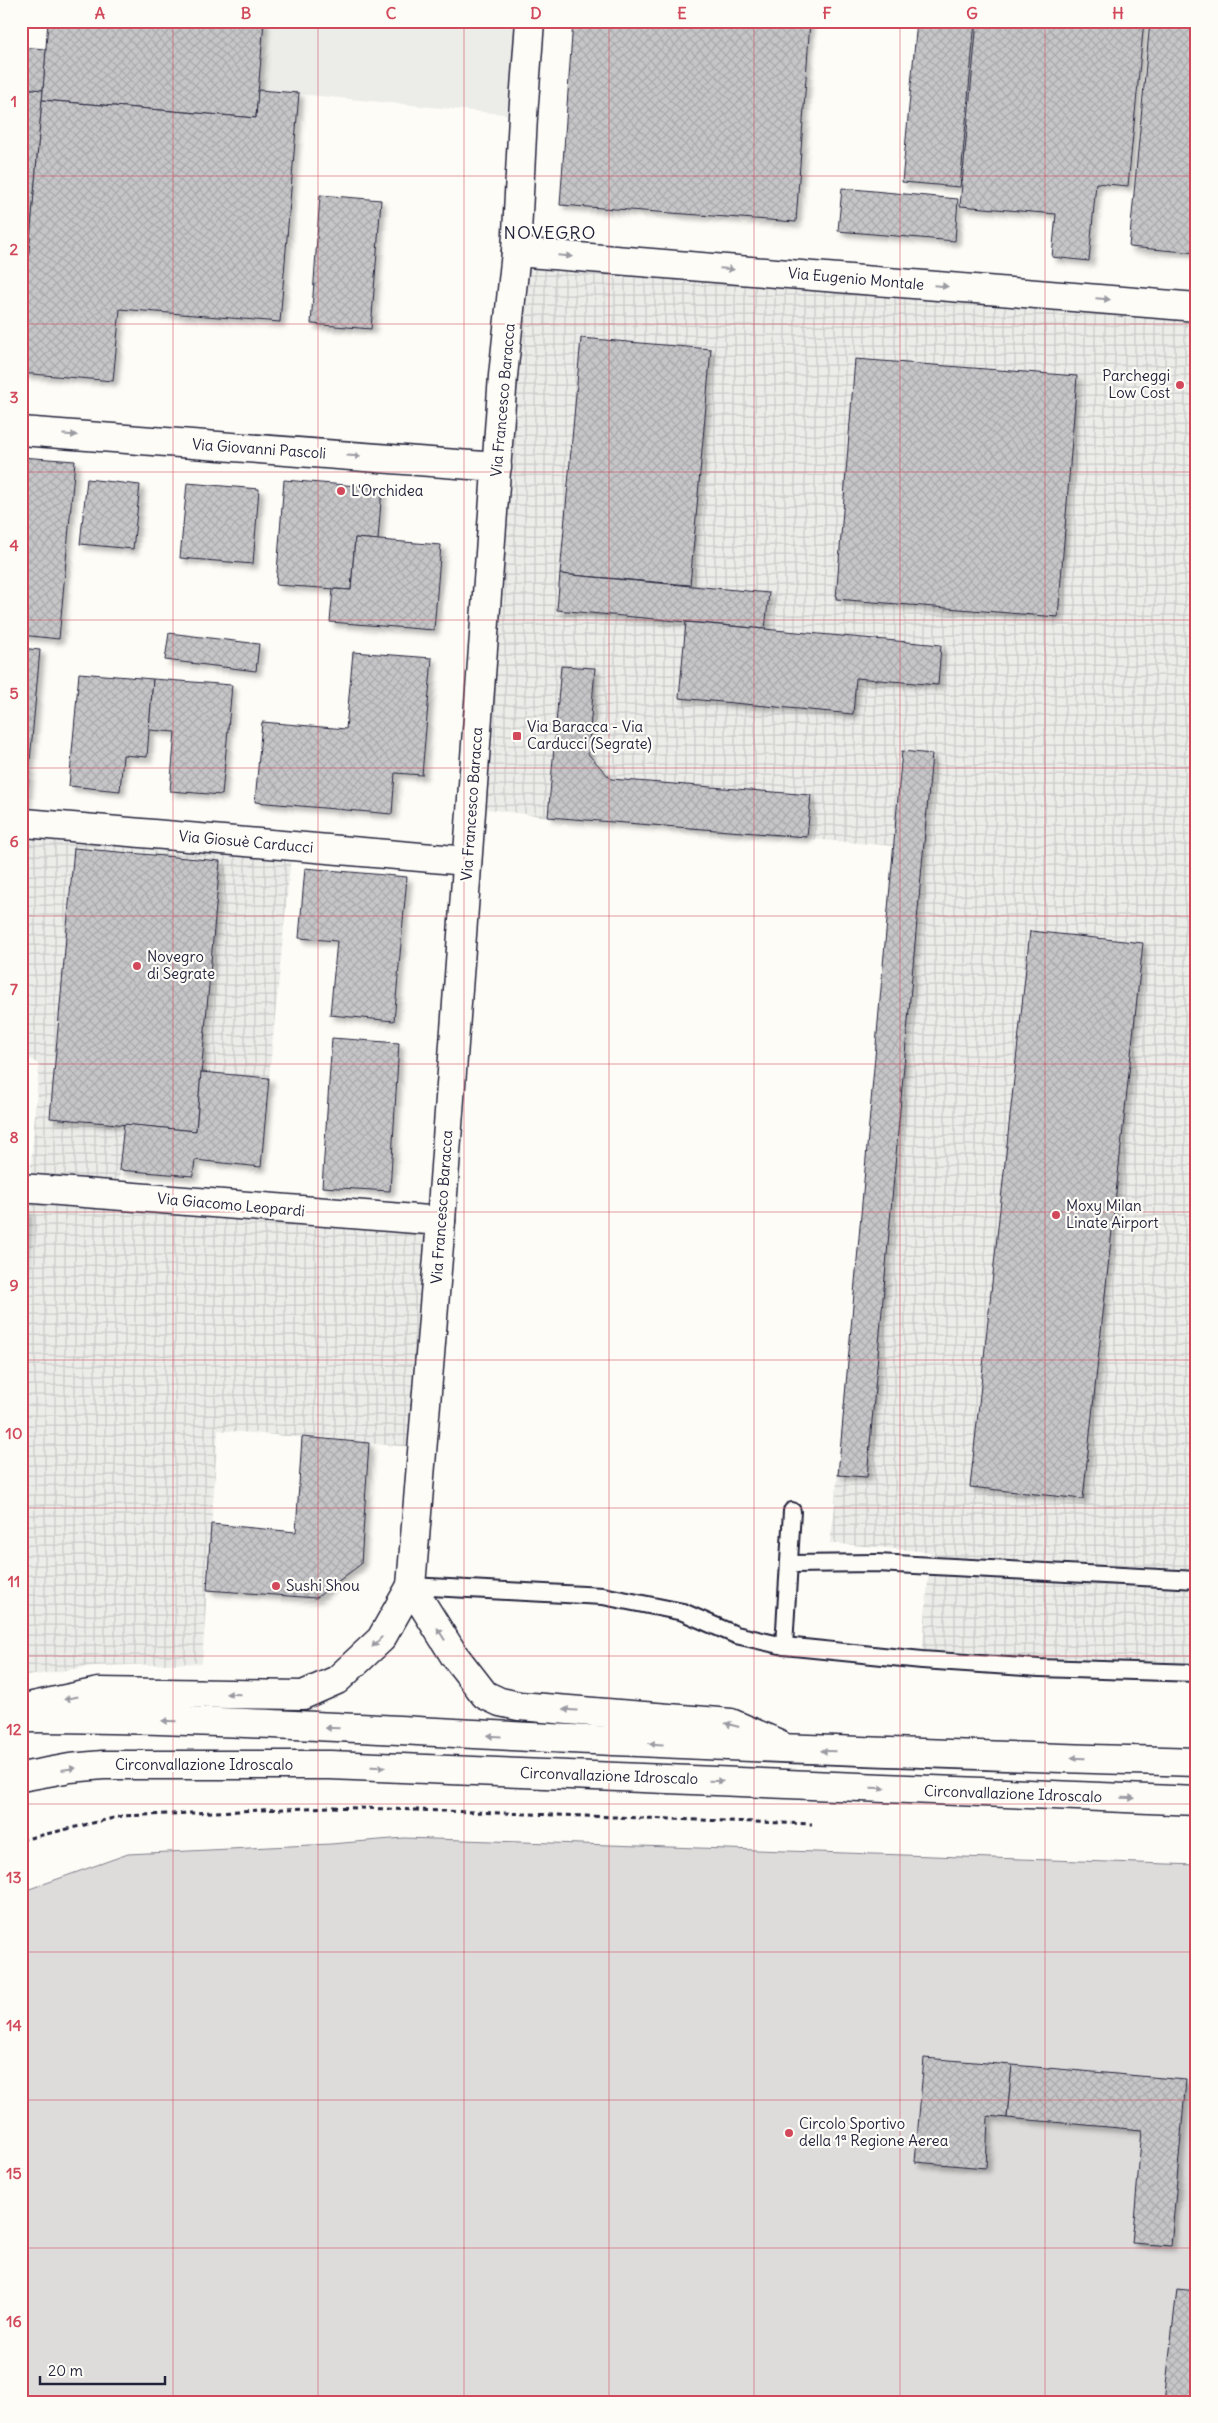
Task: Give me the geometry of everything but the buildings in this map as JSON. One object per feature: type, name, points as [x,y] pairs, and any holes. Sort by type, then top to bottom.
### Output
[{"type":"street","name":"Via Francesco Baracca","points":[[411,1586],[442,1222],[497,467],[516,252],[522,116],[530,21]]},
{"type":"street","name":"Via Eugenio Montale","points":[[516,252],[1197,307]]},
{"type":"street","name":"Via Giovanni Pascoli","points":[[21,431],[497,467]]},
{"type":"street","name":"Via Giosuè Carducci","points":[[25,823],[467,861]]},
{"type":"street","name":"Via Giacomo Leopardi","points":[[21,1188],[442,1222]]},
{"type":"street","points":[[21,1708],[99,1692],[303,1695],[337,1680],[381,1639],[411,1586],[454,1655],[485,1695],[500,1702],[519,1706],[732,1723],[792,1750]]},
{"type":"street","points":[[21,1718],[85,1718],[329,1728],[792,1750],[1197,1762]]},
{"type":"street","name":"Circonvallazione Idroscalo","points":[[21,1777],[70,1768],[103,1765],[330,1765],[1197,1801]]},
{"type":"lane","points":[[784,1646],[792,1511]]},
{"type":"lane","points":[[789,1564],[877,1563],[1197,1580]]},
{"type":"lane","points":[[411,1586],[603,1596],[683,1612],[736,1635],[784,1646],[922,1660],[1039,1668],[1197,1672]]},
{"type":"path","points":[[21,1840],[122,1816],[331,1807],[818,1824]]},
{"type":"shaded area","points":[[48,21],[530,21],[523,116],[258,90]]},
{"type":"shaded area","points":[[516,252],[1197,307],[1197,1673],[922,1660],[930,1552],[830,1543],[894,846],[548,817],[471,807]]},
{"type":"shaded area","points":[[21,648],[40,650],[25,820],[292,846],[269,1078],[201,1072],[196,1131],[124,1124],[118,1196],[441,1221],[422,1448],[218,1430],[202,1663],[93,1666],[21,1677],[21,1188],[29,1189],[39,1065],[21,1052]]},
{"type":"shaded area","name":"Circolo Sportivo della 1ª Regione Aerea","points":[[404,1838],[1197,1865],[1197,2402],[21,2402],[21,1892],[128,1854],[331,1844]]},
{"type":"place","name":"Parcheggi Low Cost","points":[[1180,385]]},
{"type":"place","name":"L'Orchidea","points":[[341,491]]},
{"type":"place","name":"Via Baracca - Via Carducci (Segrate)","points":[[517,736]]},
{"type":"place","name":"Novegro di Segrate","points":[[137,966]]},
{"type":"place","name":"Moxy Milan Linate Airport","points":[[1056,1215]]},
{"type":"place","name":"Sushi Shou","points":[[276,1586]]},
{"type":"place","name":"Circolo Sportivo della 1ª Regione Aerea","points":[[789,2133]]},
{"type":"district","name":"NOVEGRO","points":[[550,233]]}]
